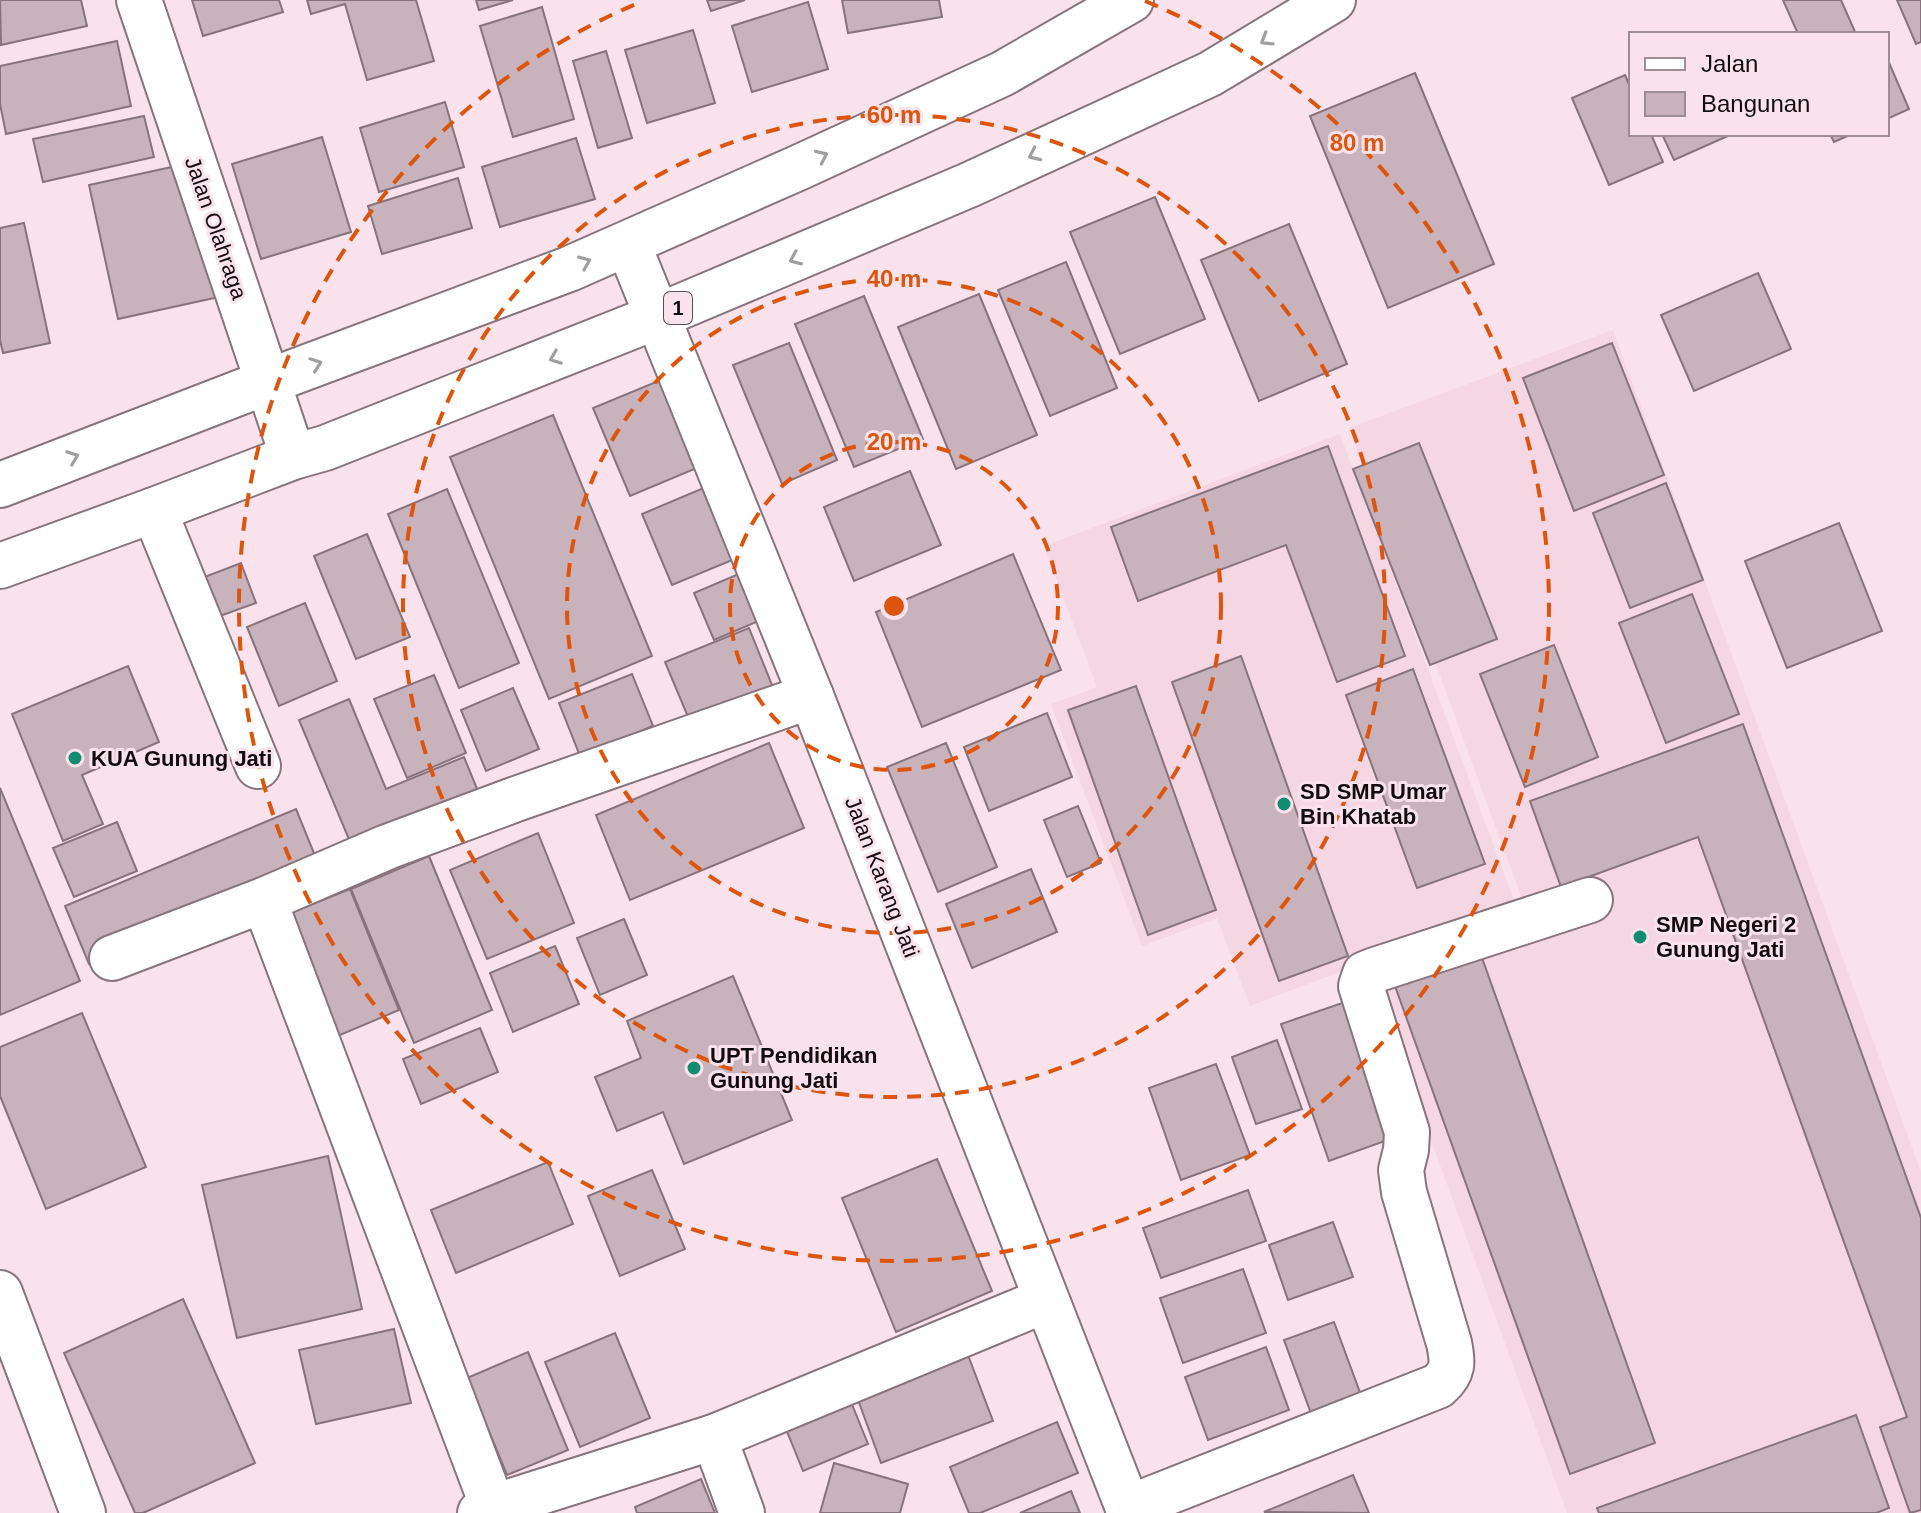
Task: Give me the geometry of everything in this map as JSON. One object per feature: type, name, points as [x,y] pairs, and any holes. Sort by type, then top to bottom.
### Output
[{"type":"main road","name":"Jalan Olahraga","points":[[139,0],[293,457]]},
{"type":"main road","points":[[0,485],[628,244],[1002,74],[1131,0]]},
{"type":"main road","name":"1","points":[[0,566],[293,457],[325,448],[656,317],[969,185],[1210,74],[1333,0]]},
{"type":"main road","name":"Jalan Karang Jati","points":[[628,244],[811,696],[1129,1511]]},
{"type":"main road","points":[[154,510],[258,766]]},
{"type":"main road","points":[[112,958],[264,900],[387,847],[811,696]]},
{"type":"main road","points":[[264,900],[486,1510],[714,1437],[1046,1300]]},
{"type":"main road","points":[[1129,1511],[1438,1386],[1447,1378],[1452,1357],[1449,1343],[1404,1192],[1401,1170],[1407,1132],[1361,986],[1365,974],[1375,970],[1590,900]]},
{"type":"main road","points":[[3,1311],[83,1513]]},
{"type":"main road","points":[[714,1437],[742,1513]]},
{"type":"shaded area","name":"SMP Negeri 2 Gunung Jati","points":[[1613,330],[1921,1172],[1921,1513],[1567,1513],[1367,965],[1525,907],[1349,428]]},
{"type":"shaded area","name":"SD SMP Umar Bin Khatab","points":[[1340,434],[1516,905],[1250,1006],[1217,918],[1142,946],[1051,704],[1097,687],[1044,546]]},
{"type":"building","points":[[0,0],[81,0],[87,26],[1,45]]},
{"type":"building","points":[[192,0],[279,0],[283,12],[203,36]]},
{"type":"building","points":[[307,0],[416,0],[434,61],[367,80],[345,4],[311,14]]},
{"type":"building","points":[[476,0],[513,0],[479,10]]},
{"type":"building","points":[[707,0],[745,0],[711,11]]},
{"type":"building","points":[[842,0],[939,0],[942,17],[848,33]]},
{"type":"building","points":[[1783,0],[1841,0],[1855,32],[1797,32]]},
{"type":"building","points":[[1897,0],[1921,0],[1921,42],[1916,44]]},
{"type":"building","points":[[808,2],[828,69],[752,92],[732,26]]},
{"type":"building","points":[[542,7],[574,119],[513,137],[480,26]]},
{"type":"building","points":[[693,30],[715,103],[647,123],[625,50]]},
{"type":"building","points":[[117,41],[131,106],[6,134],[0,104],[0,66]]},
{"type":"building","points":[[606,51],[632,138],[598,148],[573,61]]},
{"type":"building","points":[[1889,63],[1909,109],[1889,118]]},
{"type":"building","points":[[1415,73],[1494,264],[1388,308],[1310,116]]},
{"type":"building","points":[[1625,75],[1629,84],[1629,136],[1652,136],[1663,162],[1609,185],[1572,98]]},
{"type":"building","points":[[445,102],[464,167],[379,192],[360,128]]},
{"type":"building","points":[[144,116],[154,157],[43,182],[33,139]]},
{"type":"building","points":[[1663,136],[1728,136],[1674,160]]},
{"type":"building","points":[[1831,136],[1848,136],[1834,142]]},
{"type":"building","points":[[322,137],[351,232],[261,259],[232,164]]},
{"type":"building","points":[[576,138],[595,199],[500,227],[482,167]]},
{"type":"building","points":[[190,163],[219,297],[118,319],[89,185]]},
{"type":"building","points":[[458,178],[472,228],[382,254],[368,206]]},
{"type":"building","points":[[1155,197],[1205,319],[1120,354],[1070,232]]},
{"type":"building","points":[[24,223],[50,343],[3,353],[0,340],[0,228]]},
{"type":"building","points":[[1289,224],[1347,364],[1259,401],[1201,260]]},
{"type":"building","points":[[1066,262],[1117,388],[1050,416],[998,290]]},
{"type":"building","points":[[1758,273],[1791,349],[1694,391],[1661,315]]},
{"type":"building","points":[[979,294],[1037,435],[956,469],[898,327]]},
{"type":"building","points":[[864,296],[923,439],[854,467],[795,324]]},
{"type":"building","points":[[789,343],[837,460],[782,484],[733,365]]},
{"type":"building","points":[[1612,343],[1664,475],[1574,511],[1523,378]]},
{"type":"building","points":[[668,377],[704,465],[630,496],[593,408]]},
{"type":"building","points":[[553,415],[652,656],[549,699],[450,457]]},
{"type":"building","points":[[1419,443],[1497,639],[1430,665],[1353,469]]},
{"type":"building","points":[[1328,446],[1405,656],[1337,682],[1286,545],[1138,601],[1111,527]]},
{"type":"building","points":[[910,471],[941,545],[854,581],[824,507]]},
{"type":"building","points":[[1666,483],[1703,580],[1630,608],[1593,513]]},
{"type":"building","points":[[713,484],[742,556],[672,585],[642,514]]},
{"type":"building","points":[[447,489],[519,663],[459,688],[388,514]]},
{"type":"building","points":[[1839,523],[1882,631],[1787,668],[1745,561]]},
{"type":"building","points":[[367,534],[410,637],[356,659],[314,556]]},
{"type":"building","points":[[1013,554],[1061,670],[922,727],[876,612]]},
{"type":"building","points":[[241,563],[256,603],[209,620],[194,581]]},
{"type":"building","points":[[741,573],[761,620],[714,640],[694,593]]},
{"type":"building","points":[[1692,594],[1739,714],[1666,743],[1619,623]]},
{"type":"building","points":[[305,603],[337,681],[279,706],[247,627]]},
{"type":"building","points":[[749,628],[774,690],[691,724],[665,662]]},
{"type":"building","points":[[1554,645],[1598,757],[1525,787],[1480,674]]},
{"type":"building","points":[[1241,656],[1348,956],[1279,981],[1172,682]]},
{"type":"building","name":"KUA Gunung Jati","points":[[128,666],[159,742],[82,775],[103,824],[63,841],[12,714]]},
{"type":"building","points":[[1413,669],[1485,864],[1417,888],[1346,695]]},
{"type":"building","points":[[632,674],[653,726],[580,756],[559,703]]},
{"type":"building","points":[[434,675],[466,753],[407,778],[374,699]]},
{"type":"building","points":[[1136,686],[1216,910],[1148,935],[1068,710]]},
{"type":"building","points":[[513,688],[539,749],[486,771],[461,710]]},
{"type":"building","points":[[349,699],[386,789],[464,757],[480,796],[353,849],[299,720]]},
{"type":"building","points":[[1047,713],[1072,777],[989,811],[964,747]]},
{"type":"building","points":[[1743,724],[1921,1218],[1921,1510],[1910,1513],[1880,1427],[1907,1417],[1698,837],[1561,887],[1530,801]]},
{"type":"building","points":[[769,743],[804,828],[630,900],[596,815]]},
{"type":"building","points":[[946,743],[997,867],[938,892],[887,767]]},
{"type":"building","points":[[0,788],[80,981],[0,1015]]},
{"type":"building","points":[[1078,806],[1101,863],[1067,877],[1044,820]]},
{"type":"building","points":[[296,809],[320,868],[89,964],[65,906]]},
{"type":"building","points":[[117,822],[137,871],[74,897],[53,848]]},
{"type":"building","points":[[538,833],[574,923],[487,959],[450,870]]},
{"type":"building","points":[[429,856],[492,1010],[414,1043],[351,889]]},
{"type":"building","points":[[1031,869],[1057,932],[972,968],[946,904]]},
{"type":"building","points":[[350,889],[399,1010],[333,1038],[283,916]]},
{"type":"building","points":[[624,919],[647,975],[600,995],[577,938]]},
{"type":"building","points":[[555,946],[579,1004],[513,1032],[490,973]]},
{"type":"building","points":[[1481,955],[1655,1443],[1570,1474],[1395,986]]},
{"type":"building","name":"UPT Pendidikan Gunung Jati","points":[[733,976],[792,1120],[684,1164],[663,1112],[617,1131],[595,1077],[641,1058],[627,1021]]},
{"type":"building","points":[[1351,1000],[1399,1136],[1329,1161],[1281,1024]]},
{"type":"building","points":[[82,1013],[146,1167],[46,1209],[0,1096],[0,1047]]},
{"type":"building","points":[[480,1028],[498,1072],[421,1104],[403,1059]]},
{"type":"building","points":[[1277,1040],[1302,1109],[1256,1124],[1232,1057]]},
{"type":"building","points":[[1216,1064],[1250,1155],[1181,1180],[1149,1088]]},
{"type":"building","points":[[328,1156],[362,1309],[237,1338],[202,1185]]},
{"type":"building","points":[[937,1159],[992,1291],[896,1332],[842,1198]]},
{"type":"building","points":[[548,1162],[573,1224],[456,1273],[431,1210]]},
{"type":"building","points":[[652,1170],[685,1249],[620,1276],[588,1196]]},
{"type":"building","points":[[1248,1190],[1266,1241],[1161,1278],[1143,1228]]},
{"type":"building","points":[[1333,1222],[1353,1277],[1288,1300],[1269,1245]]},
{"type":"building","points":[[1243,1269],[1266,1333],[1183,1363],[1160,1298]]},
{"type":"building","points":[[183,1299],[255,1463],[143,1513],[135,1513],[64,1353]]},
{"type":"building","points":[[1334,1322],[1362,1398],[1312,1416],[1284,1340]]},
{"type":"building","points":[[394,1329],[411,1403],[316,1424],[299,1350]]},
{"type":"building","points":[[615,1333],[650,1418],[580,1447],[545,1362]]},
{"type":"building","points":[[963,1342],[993,1421],[881,1463],[852,1383]]},
{"type":"building","points":[[1266,1347],[1289,1410],[1208,1440],[1185,1377]]},
{"type":"building","points":[[528,1352],[568,1450],[507,1475],[467,1378]]},
{"type":"building","points":[[847,1392],[868,1444],[803,1471],[782,1419]]},
{"type":"building","points":[[1856,1415],[1889,1508],[1876,1513],[1599,1513],[1597,1508]]},
{"type":"building","points":[[1057,1422],[1078,1473],[980,1513],[969,1513],[950,1467]]},
{"type":"building","points":[[834,1463],[908,1484],[900,1513],[820,1513]]},
{"type":"building","points":[[1353,1475],[1369,1513],[1264,1512]]},
{"type":"building","points":[[701,1479],[715,1513],[637,1513],[635,1507]]},
{"type":"building","points":[[1071,1491],[1080,1513],[1020,1513]]},
{"type":"place","name":"KUA Gunung Jati","points":[[75,758]]},
{"type":"place","name":"SD SMP Umar Bin Khatab","points":[[1284,804]]},
{"type":"place","name":"SMP Negeri 2 Gunung Jati","points":[[1640,937]]},
{"type":"place","name":"UPT Pendidikan Gunung Jati","points":[[694,1068]]}]
